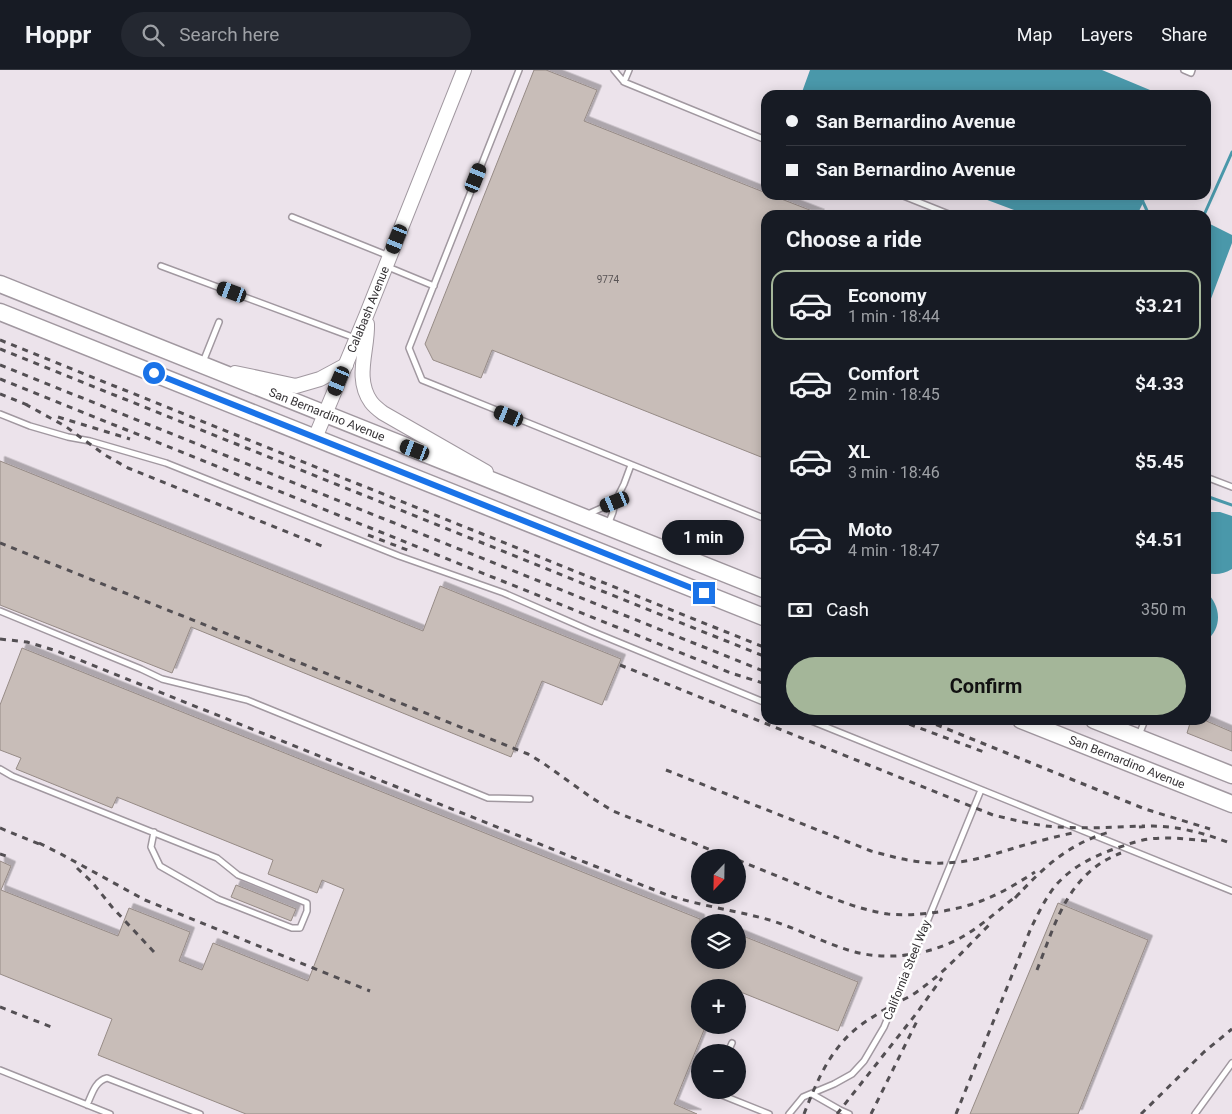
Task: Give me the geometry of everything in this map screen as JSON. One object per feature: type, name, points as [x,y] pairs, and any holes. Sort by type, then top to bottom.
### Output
[{"type":"main road","name":"San Bernardino Avenue","points":[[0,284],[761,588]]},
{"type":"main road","name":"San Bernardino Avenue","points":[[0,312],[761,616]]},
{"type":"main road","points":[[430,483],[488,497],[580,533],[607,527]]},
{"type":"main road","points":[[704,593],[761,605]]},
{"type":"main road","name":"San Bernardino Avenue","points":[[1034,725],[1232,804]]},
{"type":"main road","points":[[1106,725],[1232,775]]},
{"type":"street","name":"Calabash Avenue","points":[[315,438],[357,339],[464,70]]},
{"type":"street","points":[[366,316],[367,333],[362,370],[364,386],[371,402],[383,413],[524,494]]},
{"type":"street","points":[[202,365],[296,386],[320,379],[346,364]]},
{"type":"lane","points":[[519,70],[409,348],[422,380],[761,517]]},
{"type":"lane","points":[[614,70],[624,82],[761,138]]},
{"type":"lane","points":[[624,82],[629,70]]},
{"type":"lane","points":[[1184,70],[1190,73],[1192,70]]},
{"type":"lane","points":[[914,200],[939,210]]},
{"type":"lane","points":[[292,217],[388,261],[434,286]]},
{"type":"lane","points":[[162,266],[357,339]]},
{"type":"lane","points":[[202,365],[219,322]]},
{"type":"lane","points":[[0,414],[30,426],[166,463],[399,556],[504,593],[592,632],[761,700]]},
{"type":"lane","points":[[607,527],[615,502],[631,465]]},
{"type":"lane","points":[[1211,479],[1232,487]]},
{"type":"lane","points":[[583,517],[615,502]]},
{"type":"lane","points":[[0,611],[162,679],[247,700],[488,798],[530,799]]},
{"type":"lane","points":[[821,725],[1232,891]]},
{"type":"lane","points":[[1138,738],[1143,725]]},
{"type":"lane","points":[[0,769],[12,776],[154,832],[217,858],[238,874],[307,903],[308,912],[300,928],[292,928],[218,898],[160,866],[151,847],[154,832]]},
{"type":"lane","name":"California Steel Way","points":[[789,1114],[803,1097],[852,1074],[864,1061],[884,1027],[981,790]]},
{"type":"lane","points":[[1195,1114],[1232,1063]]},
{"type":"lane","points":[[0,1070],[110,1114]]},
{"type":"lane","points":[[87,1105],[97,1083],[107,1078],[200,1114]]},
{"type":"lane","points":[[812,1094],[849,1114]]},
{"type":"lane","points":[[732,1099],[769,1114]]},
{"type":"water","points":[[810,70],[1102,70],[1150,90],[803,90]]},
{"type":"water","points":[[987,200],[1144,200],[1140,210],[1014,210]]},
{"type":"water","points":[[1211,224],[1232,235],[1232,243],[1211,299]]},
{"type":"water","points":[[1211,512],[1220,512],[1232,516],[1232,569],[1220,574],[1211,574]]},
{"type":"water","points":[[1211,597],[1215,603],[1218,616],[1215,630],[1211,636]]},
{"type":"building","points":[[534,70],[546,70],[597,90],[584,121],[761,191],[761,200],[784,200],[810,210],[761,210],[761,457],[492,350],[481,378],[433,360],[425,344]]},
{"type":"building","points":[[0,461],[423,631],[440,586],[621,659],[602,705],[542,681],[511,757],[191,627],[172,673],[0,605]]},
{"type":"building","points":[[22,648],[691,915],[691,969],[746,969],[746,937],[858,982],[838,1031],[746,994],[746,979],[691,979],[691,1034],[702,1034],[698,1044],[691,1044],[691,1062],[674,1104],[697,1114],[246,1114],[98,1055],[112,1019],[0,974],[0,861],[11,866],[1,890],[118,936],[129,908],[190,932],[179,961],[202,970],[213,943],[308,981],[344,889],[322,880],[317,893],[268,874],[273,860],[117,797],[112,808],[16,769],[21,758],[0,750],[0,705]]},
{"type":"building","points":[[1211,723],[1232,732],[1232,751],[1187,733],[1189,725],[1211,725]]},
{"type":"building","points":[[236,885],[296,909],[291,921],[231,897]]},
{"type":"building","points":[[1058,903],[1148,940],[1078,1114],[970,1114]]},
{"type":"waterway","points":[[1211,199],[1232,152]]},
{"type":"waterway","points":[[1206,210],[1211,200]]},
{"type":"waterway","points":[[1143,202],[1147,210]]},
{"type":"waterway","points":[[1211,498],[1232,505]]},
{"type":"railway","points":[[0,340],[761,646]]},
{"type":"railway","points":[[0,349],[761,655]]},
{"type":"railway","points":[[0,365],[761,670]]},
{"type":"railway","points":[[0,379],[731,673],[761,682]]},
{"type":"railway","points":[[0,394],[30,406]]},
{"type":"railway","points":[[25,404],[65,426],[105,455],[128,468],[327,548]]},
{"type":"railway","points":[[58,417],[130,439]]},
{"type":"railway","points":[[368,535],[410,551]]},
{"type":"railway","points":[[0,543],[528,754],[613,811],[708,849]]},
{"type":"railway","points":[[0,639],[27,642],[57,651],[662,893],[773,921],[855,952],[868,955],[896,956],[910,955],[937,948],[970,932],[1020,893]]},
{"type":"railway","points":[[620,665],[761,722]]},
{"type":"railway","points":[[769,725],[993,815],[1070,828],[1145,826]]},
{"type":"railway","points":[[911,725],[984,752]]},
{"type":"railway","points":[[937,725],[1145,809],[1210,829]]},
{"type":"railway","points":[[666,770],[871,851],[914,861],[935,863],[966,861],[1077,832]]},
{"type":"railway","points":[[1139,827],[1162,826],[1187,830],[1232,844]]},
{"type":"railway","points":[[0,828],[44,846]]},
{"type":"railway","points":[[1015,898],[1047,867],[1069,850],[1110,832]]},
{"type":"railway","points":[[956,1114],[1031,928],[1056,885],[1069,872],[1084,862],[1108,851],[1136,842],[1167,838],[1208,841]]},
{"type":"railway","points":[[39,843],[145,900],[370,991]]},
{"type":"railway","points":[[1037,970],[1058,917],[1076,886],[1088,873],[1103,862],[1121,853]]},
{"type":"railway","points":[[0,854],[6,856]]},
{"type":"railway","points":[[746,863],[849,904],[868,910],[899,915],[935,912],[971,905],[1002,892],[1035,872]]},
{"type":"railway","points":[[77,868],[92,882],[112,907],[154,952]]},
{"type":"railway","points":[[804,1114],[821,1074],[845,1039],[868,1020],[928,984],[956,959],[991,923]]},
{"type":"railway","points":[[837,1114],[942,978]]},
{"type":"railway","points":[[0,1007],[54,1028]]},
{"type":"railway","points":[[871,1114],[918,1019]]},
{"type":"railway","points":[[1141,1114],[1204,1052],[1232,1029]]},
{"type":"route","points":[[154,373],[704,593]]}]
